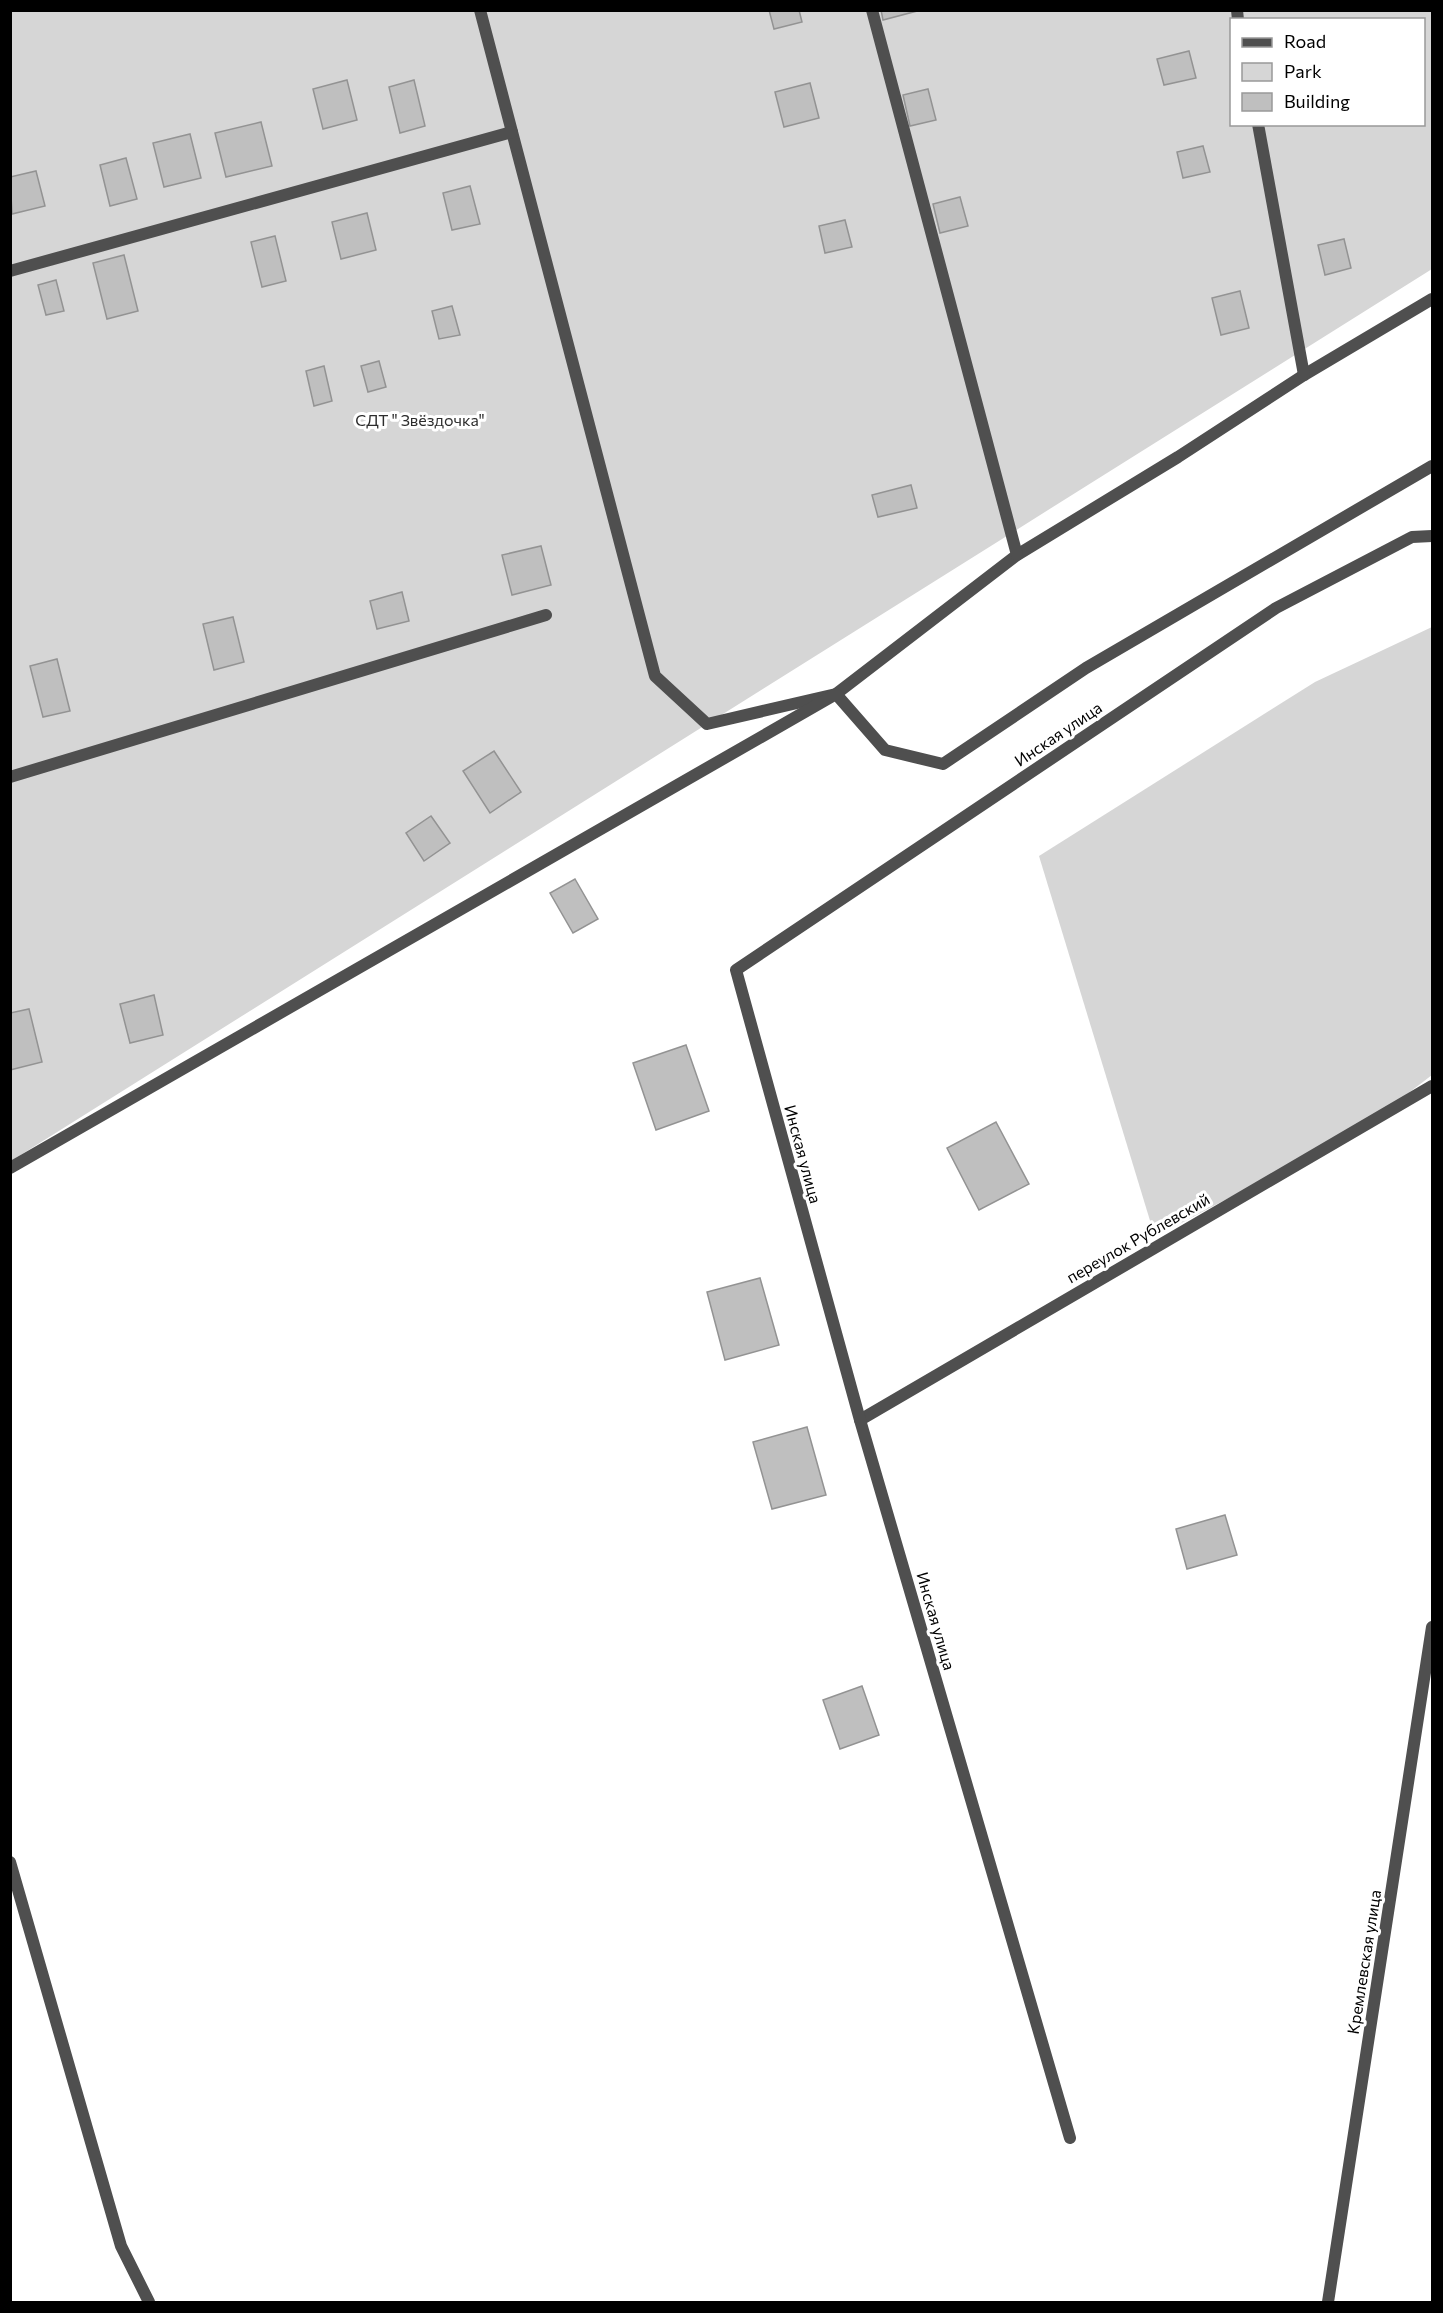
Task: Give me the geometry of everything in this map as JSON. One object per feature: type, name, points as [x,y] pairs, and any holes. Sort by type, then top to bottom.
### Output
[{"type":"street","points":[[480,10],[655,675],[707,724],[836,694]]},
{"type":"street","points":[[872,10],[1017,555]]},
{"type":"street","points":[[1258,126],[1304,375]]},
{"type":"street","points":[[10,271],[512,132]]},
{"type":"street","points":[[10,1168],[836,694],[1017,555],[1178,457],[1304,375],[1432,299]]},
{"type":"street","points":[[836,694],[885,750],[943,764],[1086,668],[1432,466]]},
{"type":"street","name":"Инская улица","points":[[1070,2138],[860,1420],[736,970],[1276,608],[1412,537],[1432,536]]},
{"type":"street","points":[[10,777],[546,615]]},
{"type":"street","name":"переулок Рублевский","points":[[860,1420],[1432,1086]]},
{"type":"street","name":"Кремлевская улица","points":[[1328,2302],[1432,1628]]},
{"type":"street","points":[[10,1862],[121,2247],[148,2302]]},
{"type":"green space","name":"СДТ \" Звёздочка\"","points":[[11,11],[1432,11],[1432,269],[11,1161]]},
{"type":"green space","points":[[1432,627],[1432,1075],[1368,1124],[1155,1237],[1039,856],[1315,682]]},
{"type":"building","points":[[769,10],[799,10],[802,22],[774,29]]},
{"type":"building","points":[[881,10],[916,10],[917,11],[883,20]]},
{"type":"building","points":[[1189,51],[1196,78],[1164,85],[1157,59]]},
{"type":"building","points":[[347,80],[357,120],[323,129],[313,89]]},
{"type":"building","points":[[414,80],[425,126],[400,133],[389,87]]},
{"type":"building","points":[[810,83],[819,118],[784,127],[775,92]]},
{"type":"building","points":[[928,89],[936,120],[910,126],[903,95]]},
{"type":"building","points":[[261,122],[272,166],[226,177],[215,133]]},
{"type":"building","points":[[190,134],[201,178],[164,187],[153,143]]},
{"type":"building","points":[[1203,146],[1210,172],[1183,178],[1177,152]]},
{"type":"building","points":[[126,158],[137,199],[110,206],[100,165]]},
{"type":"building","points":[[36,171],[45,206],[12,214],[10,177]]},
{"type":"building","points":[[470,186],[480,224],[452,230],[443,193]]},
{"type":"building","points":[[960,197],[968,226],[940,233],[933,204]]},
{"type":"building","points":[[367,213],[376,250],[341,259],[332,222]]},
{"type":"building","points":[[845,220],[852,247],[825,253],[819,226]]},
{"type":"building","points":[[275,236],[286,281],[262,287],[251,242]]},
{"type":"building","points":[[1344,239],[1351,268],[1325,275],[1318,245]]},
{"type":"building","points":[[124,255],[138,311],[107,319],[93,263]]},
{"type":"building","points":[[56,280],[64,311],[46,315],[38,285]]},
{"type":"building","points":[[1240,291],[1249,328],[1221,335],[1212,298]]},
{"type":"building","points":[[452,306],[460,335],[439,339],[432,311]]},
{"type":"building","points":[[379,361],[386,387],[368,392],[361,366]]},
{"type":"building","points":[[324,366],[332,401],[314,406],[306,371]]},
{"type":"building","points":[[911,485],[917,508],[878,517],[872,495]]},
{"type":"building","points":[[541,546],[551,585],[512,595],[502,555]]},
{"type":"building","points":[[402,592],[409,621],[377,629],[370,601]]},
{"type":"building","points":[[233,617],[244,662],[214,670],[203,624]]},
{"type":"building","points":[[57,659],[70,711],[43,717],[30,666]]},
{"type":"building","points":[[494,751],[521,792],[490,813],[463,771]]},
{"type":"building","points":[[431,816],[450,843],[424,861],[406,833]]},
{"type":"building","points":[[575,879],[598,919],[573,933],[550,893]]},
{"type":"building","points":[[154,995],[163,1035],[130,1043],[120,1004]]},
{"type":"building","points":[[29,1009],[42,1062],[10,1070],[10,1013]]},
{"type":"building","points":[[686,1045],[709,1111],[656,1130],[633,1063]]},
{"type":"building","points":[[996,1122],[1029,1184],[979,1210],[947,1148]]},
{"type":"building","points":[[760,1278],[779,1345],[725,1360],[707,1292]]},
{"type":"building","points":[[807,1427],[826,1495],[772,1509],[753,1442]]},
{"type":"building","points":[[1225,1515],[1237,1555],[1187,1569],[1176,1529]]},
{"type":"building","points":[[862,1686],[879,1735],[840,1749],[823,1700]]}]
